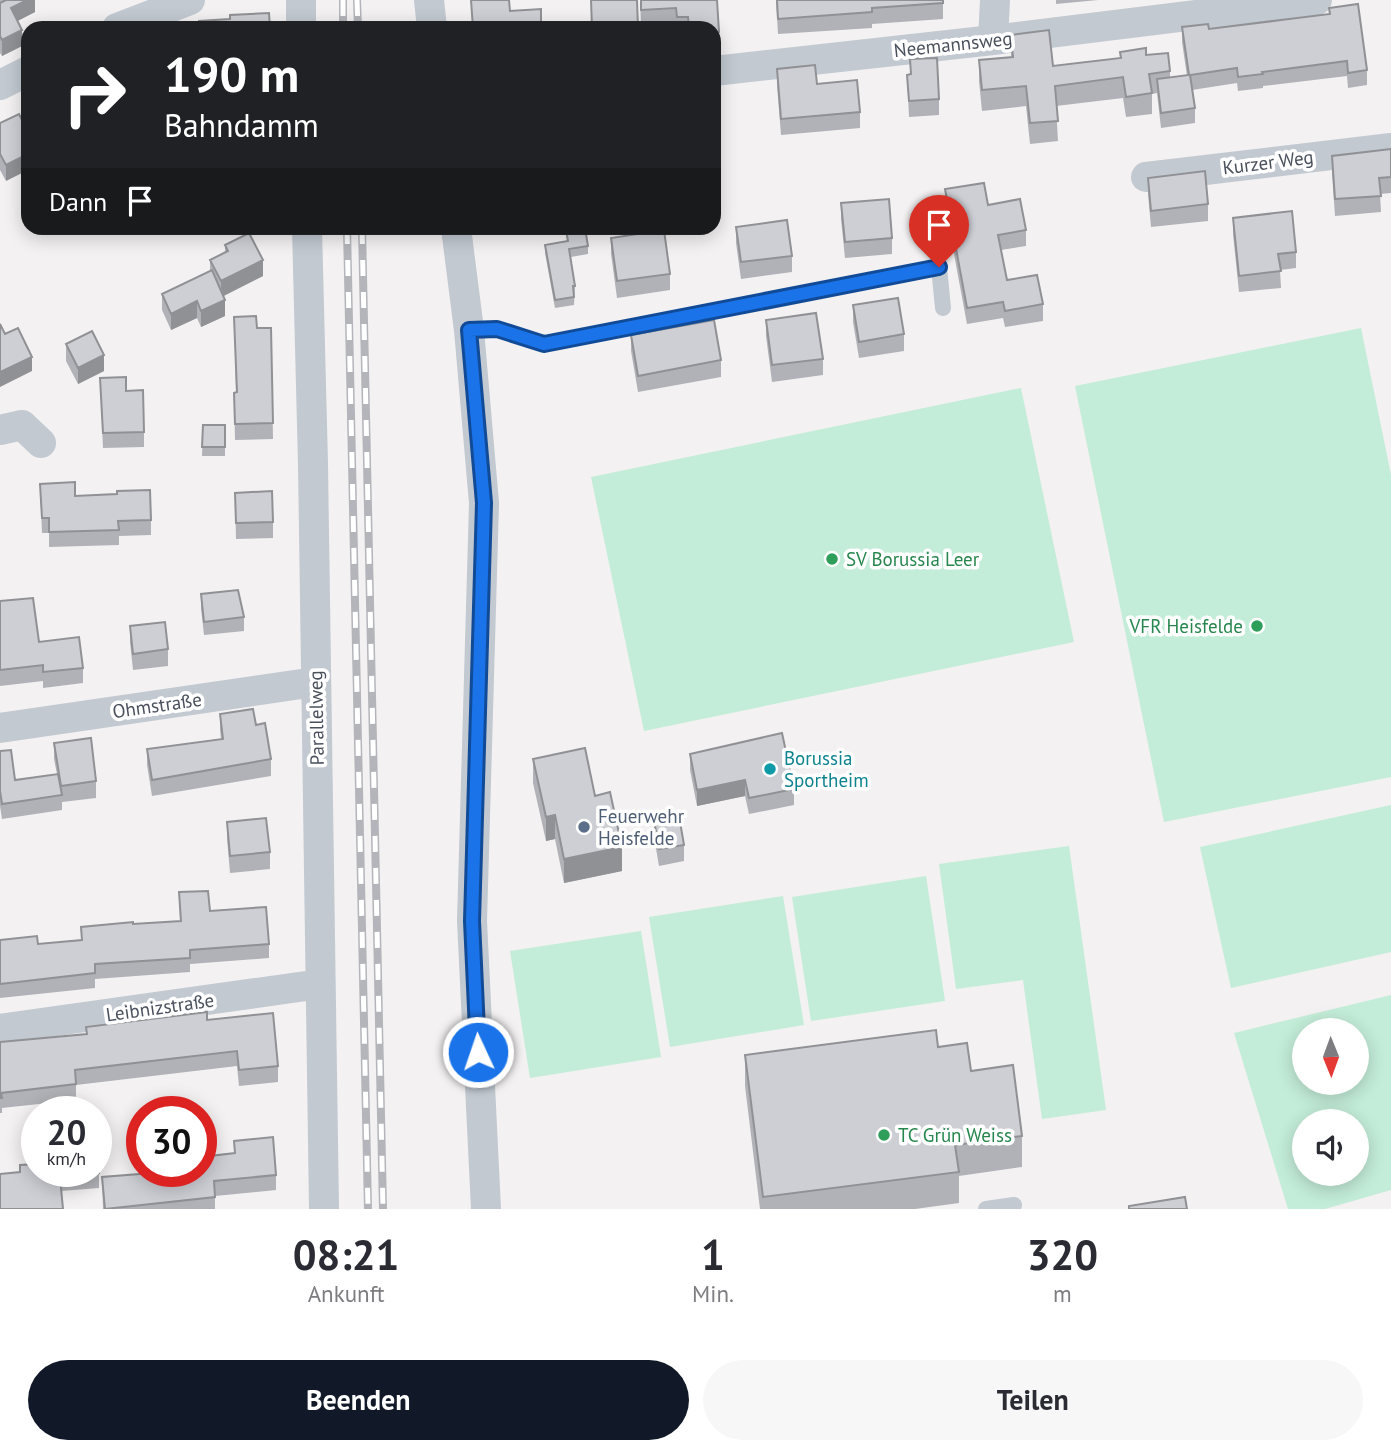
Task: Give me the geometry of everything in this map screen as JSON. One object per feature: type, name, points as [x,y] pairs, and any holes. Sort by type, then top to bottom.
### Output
[{"type":"street","points":[[133,21],[190,0]]},
{"type":"street","points":[[301,0],[301,21]]},
{"type":"street","points":[[429,0],[431,21]]},
{"type":"street","points":[[993,40],[995,0]]},
{"type":"street","name":"Neemannsweg","points":[[721,70],[1317,0]]},
{"type":"street","points":[[0,85],[21,74]]},
{"type":"street","name":"Kurzer Weg","points":[[1146,177],[1391,148]]},
{"type":"street","name":"Parallelweg","points":[[307,235],[324,1209]]},
{"type":"street","points":[[457,235],[469,330],[484,503],[472,921],[486,1209]]},
{"type":"street","points":[[0,430],[22,425],[41,443]]},
{"type":"street","name":"Ohmstraße","points":[[0,728],[315,682]]},
{"type":"street","name":"Leibnizstraße","points":[[0,1029],[320,984]]},
{"type":"lane","points":[[469,330],[497,329],[544,344],[939,267],[943,308]]},
{"type":"lane","points":[[986,1209],[1014,1205]]},
{"type":"green space","name":"VFR Heisfelde","points":[[1361,328],[1391,475],[1391,777],[1164,822],[1075,386]]},
{"type":"green space","name":"SV Borussia Leer","points":[[1021,388],[1074,642],[644,731],[591,477]]},
{"type":"green space","points":[[1391,805],[1391,952],[1231,988],[1200,847]]},
{"type":"green space","points":[[1069,846],[1106,1110],[1042,1119],[1023,980],[956,989],[939,864]]},
{"type":"green space","points":[[926,876],[945,1001],[811,1021],[792,897]]},
{"type":"green space","points":[[783,896],[804,1025],[670,1047],[649,917]]},
{"type":"green space","points":[[641,931],[661,1057],[530,1078],[510,951]]},
{"type":"green space","points":[[1391,995],[1391,1190],[1325,1209],[1288,1209],[1234,1033],[1292,1019],[1292,1096],[1368,1096],[1369,1018],[1296,1018]]},
{"type":"building","points":[[6,0],[27,0],[11,8],[21,30],[2,40],[0,36],[0,3]]},
{"type":"building","points":[[471,0],[509,0],[510,11],[541,9],[541,21],[472,21]]},
{"type":"building","points":[[591,0],[637,0],[638,21],[592,21]]},
{"type":"building","points":[[641,0],[717,0],[718,21],[688,21],[688,17],[677,17],[676,8],[641,10]]},
{"type":"building","points":[[777,0],[943,0],[943,3],[872,8],[872,12],[778,19]]},
{"type":"building","points":[[1358,4],[1367,70],[1348,73],[1347,61],[1238,77],[1237,68],[1190,75],[1195,108],[1161,113],[1157,79],[1189,75],[1182,27],[1208,24],[1209,29],[1330,14],[1329,8]]},
{"type":"building","points":[[269,13],[270,21],[199,21],[230,19],[230,15]]},
{"type":"building","points":[[1049,30],[1053,66],[1121,58],[1120,52],[1146,48],[1146,55],[1168,53],[1170,71],[1149,74],[1152,93],[1126,97],[1123,77],[1055,86],[1058,121],[1030,123],[1026,86],[982,90],[979,60],[1013,57],[1011,35]]},
{"type":"building","points":[[937,58],[939,99],[909,101],[907,75],[911,74],[910,59]]},
{"type":"building","points":[[815,65],[817,84],[857,80],[860,112],[781,119],[777,69]]},
{"type":"building","points":[[19,114],[21,118],[21,158],[6,165],[0,154],[0,123]]},
{"type":"building","points":[[1391,149],[1391,177],[1379,178],[1381,196],[1335,199],[1332,156]]},
{"type":"building","points":[[1205,171],[1208,204],[1151,211],[1148,178]]},
{"type":"building","points":[[984,183],[988,205],[1020,199],[1026,230],[998,235],[1007,280],[1037,275],[1043,304],[1005,311],[1003,302],[967,308],[945,189]]},
{"type":"building","points":[[889,199],[892,238],[845,242],[841,203]]},
{"type":"building","points":[[1292,211],[1296,252],[1278,254],[1281,271],[1239,276],[1233,218]]},
{"type":"building","points":[[787,220],[792,256],[741,262],[736,227]]},
{"type":"building","points":[[250,235],[263,260],[221,281],[210,260],[228,251],[225,245]]},
{"type":"building","points":[[567,235],[586,235],[588,246],[569,249],[575,286],[574,297],[555,300],[545,245],[568,241]]},
{"type":"building","points":[[665,235],[670,274],[617,281],[611,238]]},
{"type":"building","points":[[212,270],[225,300],[201,311],[197,301],[171,314],[162,294]]},
{"type":"building","points":[[898,298],[904,334],[859,342],[853,305]]},
{"type":"building","points":[[816,313],[823,359],[772,365],[766,320]]},
{"type":"building","points":[[256,316],[257,328],[271,328],[273,423],[235,424],[234,393],[237,392],[234,317]]},
{"type":"building","points":[[714,320],[721,360],[638,376],[631,335]]},
{"type":"building","points":[[0,324],[5,334],[18,328],[32,357],[0,372]]},
{"type":"building","points":[[92,331],[104,355],[78,368],[66,344]]},
{"type":"building","points":[[126,377],[126,391],[143,390],[144,432],[103,433],[100,378]]},
{"type":"building","points":[[203,425],[225,425],[225,447],[202,447]]},
{"type":"building","points":[[75,482],[75,496],[150,490],[151,520],[118,521],[119,530],[49,532],[49,518],[42,518],[40,484]]},
{"type":"building","points":[[272,491],[273,522],[236,523],[235,493]]},
{"type":"building","points":[[238,590],[244,617],[204,622],[201,594]]},
{"type":"building","points":[[33,598],[39,642],[79,637],[83,668],[43,672],[43,665],[0,670],[0,601]]},
{"type":"building","points":[[165,622],[168,649],[133,654],[130,626]]},
{"type":"building","points":[[253,709],[256,725],[265,723],[271,759],[152,780],[147,749],[223,739],[220,714]]},
{"type":"building","points":[[782,733],[794,789],[749,798],[745,780],[697,790],[690,754]]},
{"type":"building","points":[[91,738],[96,781],[61,786],[54,743]]},
{"type":"building","points":[[585,748],[595,796],[610,792],[622,847],[564,859],[555,815],[546,817],[533,759]]},
{"type":"building","points":[[11,750],[15,780],[58,774],[62,795],[2,804],[0,751]]},
{"type":"building","points":[[679,816],[684,845],[659,849],[654,820]]},
{"type":"building","points":[[266,818],[270,852],[230,856],[227,822]]},
{"type":"building","points":[[208,891],[210,911],[266,907],[269,944],[190,950],[190,958],[95,964],[95,973],[0,984],[0,940],[37,936],[38,944],[82,940],[81,927],[181,921],[179,892]]},
{"type":"building","points":[[207,1012],[207,1020],[273,1013],[278,1066],[239,1070],[237,1051],[75,1070],[76,1084],[1,1093],[0,1098],[0,1042],[87,1034],[86,1027]]},
{"type":"building","name":"TC Grün Weiss","points":[[936,1030],[938,1047],[967,1043],[971,1071],[1013,1065],[1022,1136],[955,1145],[959,1172],[763,1197],[745,1055]]},
{"type":"building","points":[[273,1137],[276,1175],[217,1181],[217,1155],[235,1153],[234,1141]]},
{"type":"building","points":[[20,1165],[21,1187],[61,1187],[63,1209],[0,1209],[0,1174],[20,1172]]},
{"type":"building","points":[[126,1175],[126,1187],[214,1187],[215,1197],[105,1209],[103,1187],[112,1187],[112,1176]]},
{"type":"building","points":[[1185,1197],[1187,1209],[1129,1209],[1129,1206]]},
{"type":"railway","points":[[343,0],[343,21]]},
{"type":"railway","points":[[357,0],[358,21]]},
{"type":"railway","points":[[347,235],[368,1209]]},
{"type":"railway","points":[[362,235],[383,1209]]},
{"type":"place","name":"SV Borussia Leer","points":[[832,559]]},
{"type":"place","name":"VFR Heisfelde","points":[[1257,626]]},
{"type":"place","name":"Borussia Sportheim","points":[[770,769]]},
{"type":"place","name":"Feuerwehr Heisfelde","points":[[584,827]]},
{"type":"place","name":"TC Grün Weiss","points":[[884,1135]]},
{"type":"route","points":[[478,1052],[472,921],[484,503],[469,330],[497,329],[544,344],[939,267]]}]
